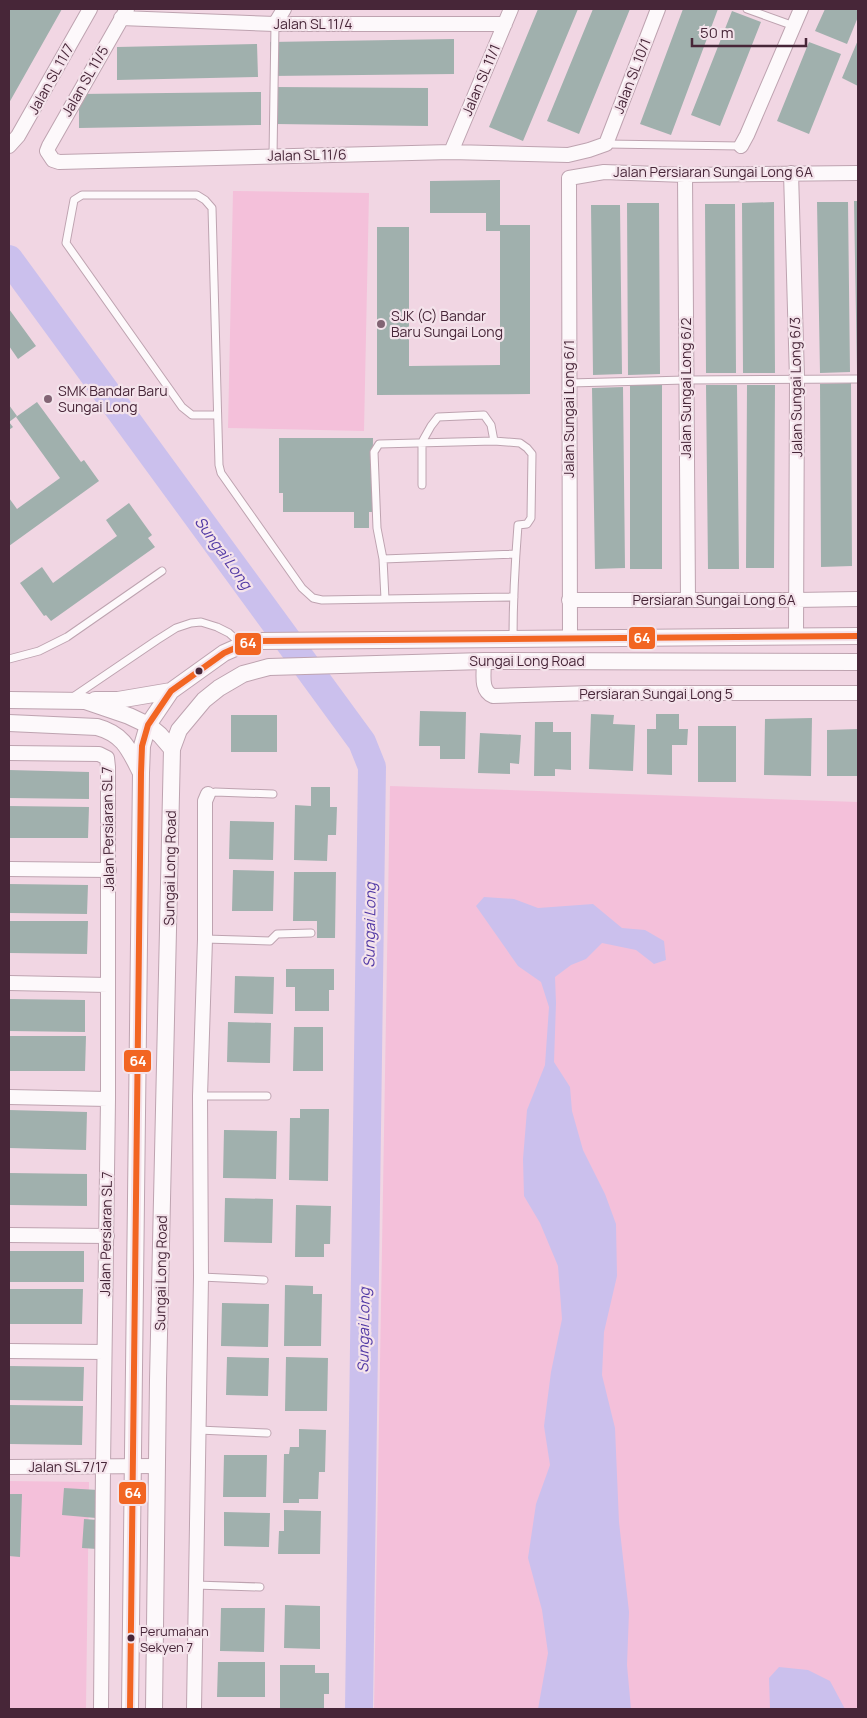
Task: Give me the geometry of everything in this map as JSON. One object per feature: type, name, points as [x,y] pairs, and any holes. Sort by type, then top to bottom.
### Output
[{"type":"street","name":"Jalan SL 11/7","points":[[9,146],[18,136],[90,9]]},
{"type":"street","points":[[275,24],[284,9]]},
{"type":"street","name":"Jalan SL 11/1","points":[[452,152],[512,9]]},
{"type":"street","name":"Jalan SL 10/1","points":[[606,144],[658,9]]},
{"type":"street","points":[[741,146],[801,9]]},
{"type":"street","name":"Jalan SL 11/4","points":[[124,14],[275,24],[505,24]]},
{"type":"street","name":"Jalan SL 11/5","points":[[49,154],[47,150],[49,146],[124,14]]},
{"type":"street","name":"Jalan SL 11/6","points":[[49,154],[53,160],[59,162],[452,152],[568,155],[606,144]]},
{"type":"street","name":"Jalan Persiaran Sungai Long 6A","points":[[568,178],[604,172],[685,175],[858,172]]},
{"type":"street","name":"Jalan Sungai Long 6/3","points":[[791,173],[797,378],[796,637]]},
{"type":"street","name":"Jalan Sungai Long 6/2","points":[[685,175],[688,600]]},
{"type":"street","name":"Jalan Sungai Long 6/1","points":[[568,178],[570,638]]},
{"type":"street","name":"Persiaran Sungai Long 6A","points":[[569,600],[858,599]]},
{"type":"street","name":"Sungai Long Road","points":[[130,1709],[142,746],[148,725],[171,691],[224,653],[242,645],[260,641],[858,636]]},
{"type":"street","name":"Sungai Long Road","points":[[154,1709],[157,1466],[172,749],[179,730],[204,700],[219,688],[243,674],[269,667],[484,661],[858,662]]},
{"type":"street","name":"Persiaran Sungai Long 5","points":[[484,661],[484,689],[493,696],[592,693],[858,693]]},
{"type":"street","points":[[9,700],[118,700],[171,691]]},
{"type":"street","points":[[85,701],[130,716],[148,725],[172,749]]},
{"type":"street","points":[[9,723],[105,729],[116,735],[128,746],[141,773]]},
{"type":"street","name":"Jalan Persiaran SL 7","points":[[9,753],[99,754],[106,758],[108,766],[107,1236],[104,1352],[101,1709]]},
{"type":"street","points":[[194,1709],[200,1277],[200,1096],[205,939],[205,801],[208,794]]},
{"type":"street","points":[[9,869],[108,870]]},
{"type":"street","points":[[9,983],[108,984]]},
{"type":"street","points":[[9,1097],[108,1099]]},
{"type":"street","points":[[9,1235],[107,1236]]},
{"type":"street","points":[[9,1351],[104,1352]]},
{"type":"street","name":"Jalan SL 7/17","points":[[9,1467],[157,1466]]},
{"type":"lane","points":[[747,9],[794,26]]},
{"type":"lane","points":[[273,156],[275,24]]},
{"type":"lane","points":[[606,144],[741,146]]},
{"type":"lane","points":[[216,416],[192,415],[182,407],[66,243],[74,200],[82,195],[197,195],[212,208],[216,416],[219,465],[221,473],[302,588],[314,598],[322,600],[514,597]]},
{"type":"lane","points":[[569,383],[797,378],[858,379]]},
{"type":"lane","points":[[422,485],[422,442],[438,417],[484,415],[492,426],[494,441]]},
{"type":"lane","points":[[385,599],[383,559],[378,528],[374,452],[379,444],[494,441],[520,443],[532,454],[531,518],[527,524],[518,524],[512,639]]},
{"type":"lane","points":[[383,559],[516,554]]},
{"type":"lane","points":[[9,659],[39,651],[67,638],[162,571]]},
{"type":"lane","points":[[67,700],[176,628],[201,622],[217,627],[242,645]]},
{"type":"lane","points":[[208,794],[215,792],[273,794]]},
{"type":"lane","points":[[205,939],[270,941],[277,934],[311,932]]},
{"type":"lane","points":[[200,1096],[268,1096]]},
{"type":"lane","points":[[200,1277],[264,1280]]},
{"type":"lane","points":[[198,1430],[267,1433]]},
{"type":"lane","points":[[195,1585],[260,1587]]},
{"type":"shaded area","points":[[233,191],[369,193],[364,431],[228,428]]},
{"type":"shaded area","points":[[390,786],[858,802],[858,1709],[374,1709]]},
{"type":"shaded area","points":[[484,897],[514,899],[538,908],[593,904],[622,928],[645,930],[664,941],[666,960],[654,964],[636,950],[602,943],[586,959],[571,965],[555,977],[554,1062],[570,1087],[572,1111],[583,1150],[605,1194],[616,1224],[617,1276],[604,1332],[602,1375],[615,1428],[619,1522],[629,1612],[627,1665],[631,1709],[538,1709],[548,1653],[542,1610],[528,1558],[536,1504],[550,1465],[544,1426],[551,1372],[562,1319],[558,1266],[540,1223],[524,1196],[523,1159],[527,1110],[545,1065],[549,1007],[541,982],[518,966],[476,906]]},
{"type":"shaded area","points":[[9,1481],[89,1482],[86,1709],[9,1709]]},
{"type":"shaded area","points":[[779,1667],[808,1670],[830,1681],[845,1709],[770,1709],[769,1678]]},
{"type":"building","points":[[9,9],[62,9],[9,103]]},
{"type":"building","points":[[538,9],[578,9],[523,141],[489,127]]},
{"type":"building","points":[[593,9],[630,9],[579,134],[547,121]]},
{"type":"building","points":[[683,9],[718,9],[671,135],[640,124]]},
{"type":"building","points":[[825,9],[858,9],[858,17],[847,44],[815,31]]},
{"type":"building","points":[[732,11],[761,22],[720,126],[691,115]]},
{"type":"building","points":[[454,39],[454,74],[271,76],[270,42]]},
{"type":"building","points":[[858,40],[858,86],[842,78]]},
{"type":"building","points":[[809,42],[841,54],[809,134],[777,121]]},
{"type":"building","points":[[257,44],[258,77],[117,80],[117,47]]},
{"type":"building","points":[[275,87],[428,88],[428,126],[275,124]]},
{"type":"building","points":[[261,92],[261,125],[79,128],[79,94]]},
{"type":"building","points":[[500,180],[500,225],[530,225],[530,394],[377,395],[377,227],[409,227],[409,366],[500,365],[500,231],[486,231],[486,213],[430,213],[430,181]]},
{"type":"building","points":[[854,201],[858,201],[858,372],[857,372]]},
{"type":"building","points":[[774,202],[775,373],[743,373],[742,203]]},
{"type":"building","points":[[817,202],[848,202],[850,372],[820,373]]},
{"type":"building","points":[[627,203],[659,203],[660,374],[628,375]]},
{"type":"building","points":[[705,204],[735,204],[736,373],[706,373]]},
{"type":"building","points":[[591,205],[620,205],[622,374],[593,375]]},
{"type":"building","points":[[9,309],[36,346],[18,359],[9,346]]},
{"type":"building","points":[[851,383],[852,566],[821,567],[820,384]]},
{"type":"building","points":[[630,385],[662,385],[662,569],[630,569]]},
{"type":"building","points":[[706,385],[737,385],[739,569],[708,569]]},
{"type":"building","points":[[747,385],[775,385],[774,568],[746,568]]},
{"type":"building","points":[[623,387],[625,568],[595,569],[592,388]]},
{"type":"building","points":[[37,402],[81,462],[84,460],[99,481],[9,546],[9,498],[17,509],[60,478],[16,417]]},
{"type":"building","points":[[9,405],[17,416],[9,422]]},
{"type":"building","points":[[9,422],[13,427],[9,430]]},
{"type":"building","points":[[279,438],[373,438],[372,512],[369,512],[369,528],[354,528],[354,512],[283,512],[283,493],[279,493]]},
{"type":"building","points":[[129,503],[152,535],[148,538],[155,547],[51,621],[46,615],[44,616],[20,583],[42,567],[53,583],[117,536],[106,520]]},
{"type":"building","points":[[420,711],[466,712],[465,759],[440,759],[440,746],[419,746]]},
{"type":"building","points":[[591,714],[614,715],[613,724],[635,725],[633,771],[589,769]]},
{"type":"building","points":[[656,714],[679,714],[679,729],[688,729],[687,745],[672,745],[672,775],[647,774],[647,729],[656,729]]},
{"type":"building","points":[[231,715],[277,715],[277,752],[231,752]]},
{"type":"building","points":[[812,718],[811,776],[764,775],[765,719]]},
{"type":"building","points":[[535,722],[553,722],[553,732],[571,732],[571,770],[555,769],[555,776],[534,776]]},
{"type":"building","points":[[698,726],[736,726],[736,782],[698,782]]},
{"type":"building","points":[[858,729],[858,776],[827,776],[827,730]]},
{"type":"building","points":[[480,733],[521,735],[519,764],[510,763],[510,774],[478,773]]},
{"type":"building","points":[[9,770],[89,772],[89,799],[9,798]]},
{"type":"building","points":[[311,787],[330,787],[330,807],[337,807],[336,835],[328,835],[327,861],[294,860],[295,805],[311,806]]},
{"type":"building","points":[[9,806],[89,807],[88,838],[9,838]]},
{"type":"building","points":[[230,821],[274,822],[273,860],[229,859]]},
{"type":"building","points":[[233,870],[274,871],[273,911],[232,911]]},
{"type":"building","points":[[294,872],[336,872],[335,938],[317,938],[317,921],[293,921]]},
{"type":"building","points":[[9,884],[88,885],[87,914],[9,913]]},
{"type":"building","points":[[9,921],[88,921],[87,954],[9,953]]},
{"type":"building","points":[[286,969],[334,969],[334,990],[329,990],[329,1011],[295,1011],[295,987],[286,987]]},
{"type":"building","points":[[235,976],[274,977],[273,1014],[234,1013]]},
{"type":"building","points":[[9,999],[85,1000],[85,1032],[9,1031]]},
{"type":"building","points":[[228,1022],[271,1023],[270,1063],[227,1062]]},
{"type":"building","points":[[294,1027],[323,1027],[323,1071],[293,1071]]},
{"type":"building","points":[[9,1036],[86,1036],[85,1071],[9,1071]]},
{"type":"building","points":[[300,1109],[329,1109],[328,1181],[289,1180],[290,1118],[300,1118]]},
{"type":"building","points":[[9,1110],[87,1112],[86,1150],[9,1148]]},
{"type":"building","points":[[224,1130],[277,1131],[276,1179],[223,1178]]},
{"type":"building","points":[[9,1173],[87,1174],[87,1206],[9,1205]]},
{"type":"building","points":[[225,1198],[273,1199],[272,1243],[224,1242]]},
{"type":"building","points":[[296,1205],[331,1206],[330,1244],[324,1244],[324,1257],[295,1257]]},
{"type":"building","points":[[9,1251],[84,1251],[84,1282],[9,1282]]},
{"type":"building","points":[[285,1285],[313,1286],[313,1294],[322,1294],[321,1346],[284,1346]]},
{"type":"building","points":[[9,1289],[83,1289],[82,1324],[9,1324]]},
{"type":"building","points":[[222,1303],[269,1304],[268,1347],[221,1346]]},
{"type":"building","points":[[227,1357],[269,1358],[268,1396],[226,1395]]},
{"type":"building","points":[[286,1357],[328,1358],[327,1411],[285,1411]]},
{"type":"building","points":[[9,1366],[84,1367],[83,1401],[9,1400]]},
{"type":"building","points":[[9,1405],[83,1406],[82,1445],[9,1444]]},
{"type":"building","points":[[299,1429],[326,1430],[325,1472],[319,1472],[318,1499],[299,1499],[299,1503],[283,1503],[284,1454],[289,1454],[290,1447],[299,1447]]},
{"type":"building","points":[[224,1455],[267,1455],[266,1497],[223,1497]]},
{"type":"building","points":[[64,1488],[98,1490],[96,1518],[62,1515]]},
{"type":"building","points":[[9,1494],[22,1494],[20,1557],[9,1556]]},
{"type":"building","points":[[284,1510],[321,1511],[320,1554],[278,1554],[279,1531],[284,1531]]},
{"type":"building","points":[[224,1512],[270,1513],[269,1547],[224,1546]]},
{"type":"building","points":[[84,1519],[98,1520],[97,1549],[82,1548]]},
{"type":"building","points":[[285,1605],[320,1606],[320,1649],[284,1648]]},
{"type":"building","points":[[221,1608],[265,1608],[264,1652],[220,1651]]},
{"type":"building","points":[[218,1662],[265,1662],[265,1697],[217,1697]]},
{"type":"building","points":[[280,1665],[315,1665],[315,1673],[329,1673],[329,1694],[324,1694],[324,1709],[280,1709]]},
{"type":"waterway","name":"Sungai Long","points":[[9,259],[362,742],[372,767],[359,1709]]},
{"type":"transit line","name":"64","points":[[130,1709],[142,746],[148,725],[171,691],[224,653],[242,645],[259,641],[858,636]]},
{"type":"place","name":"SJK (C) Bandar Baru Sungai Long","points":[[381,324]]},
{"type":"place","name":"SMK Bandar Baru Sungai Long","points":[[48,399]]},
{"type":"place","name":"Perumahan Sekyen 7","points":[[131,1638]]}]
